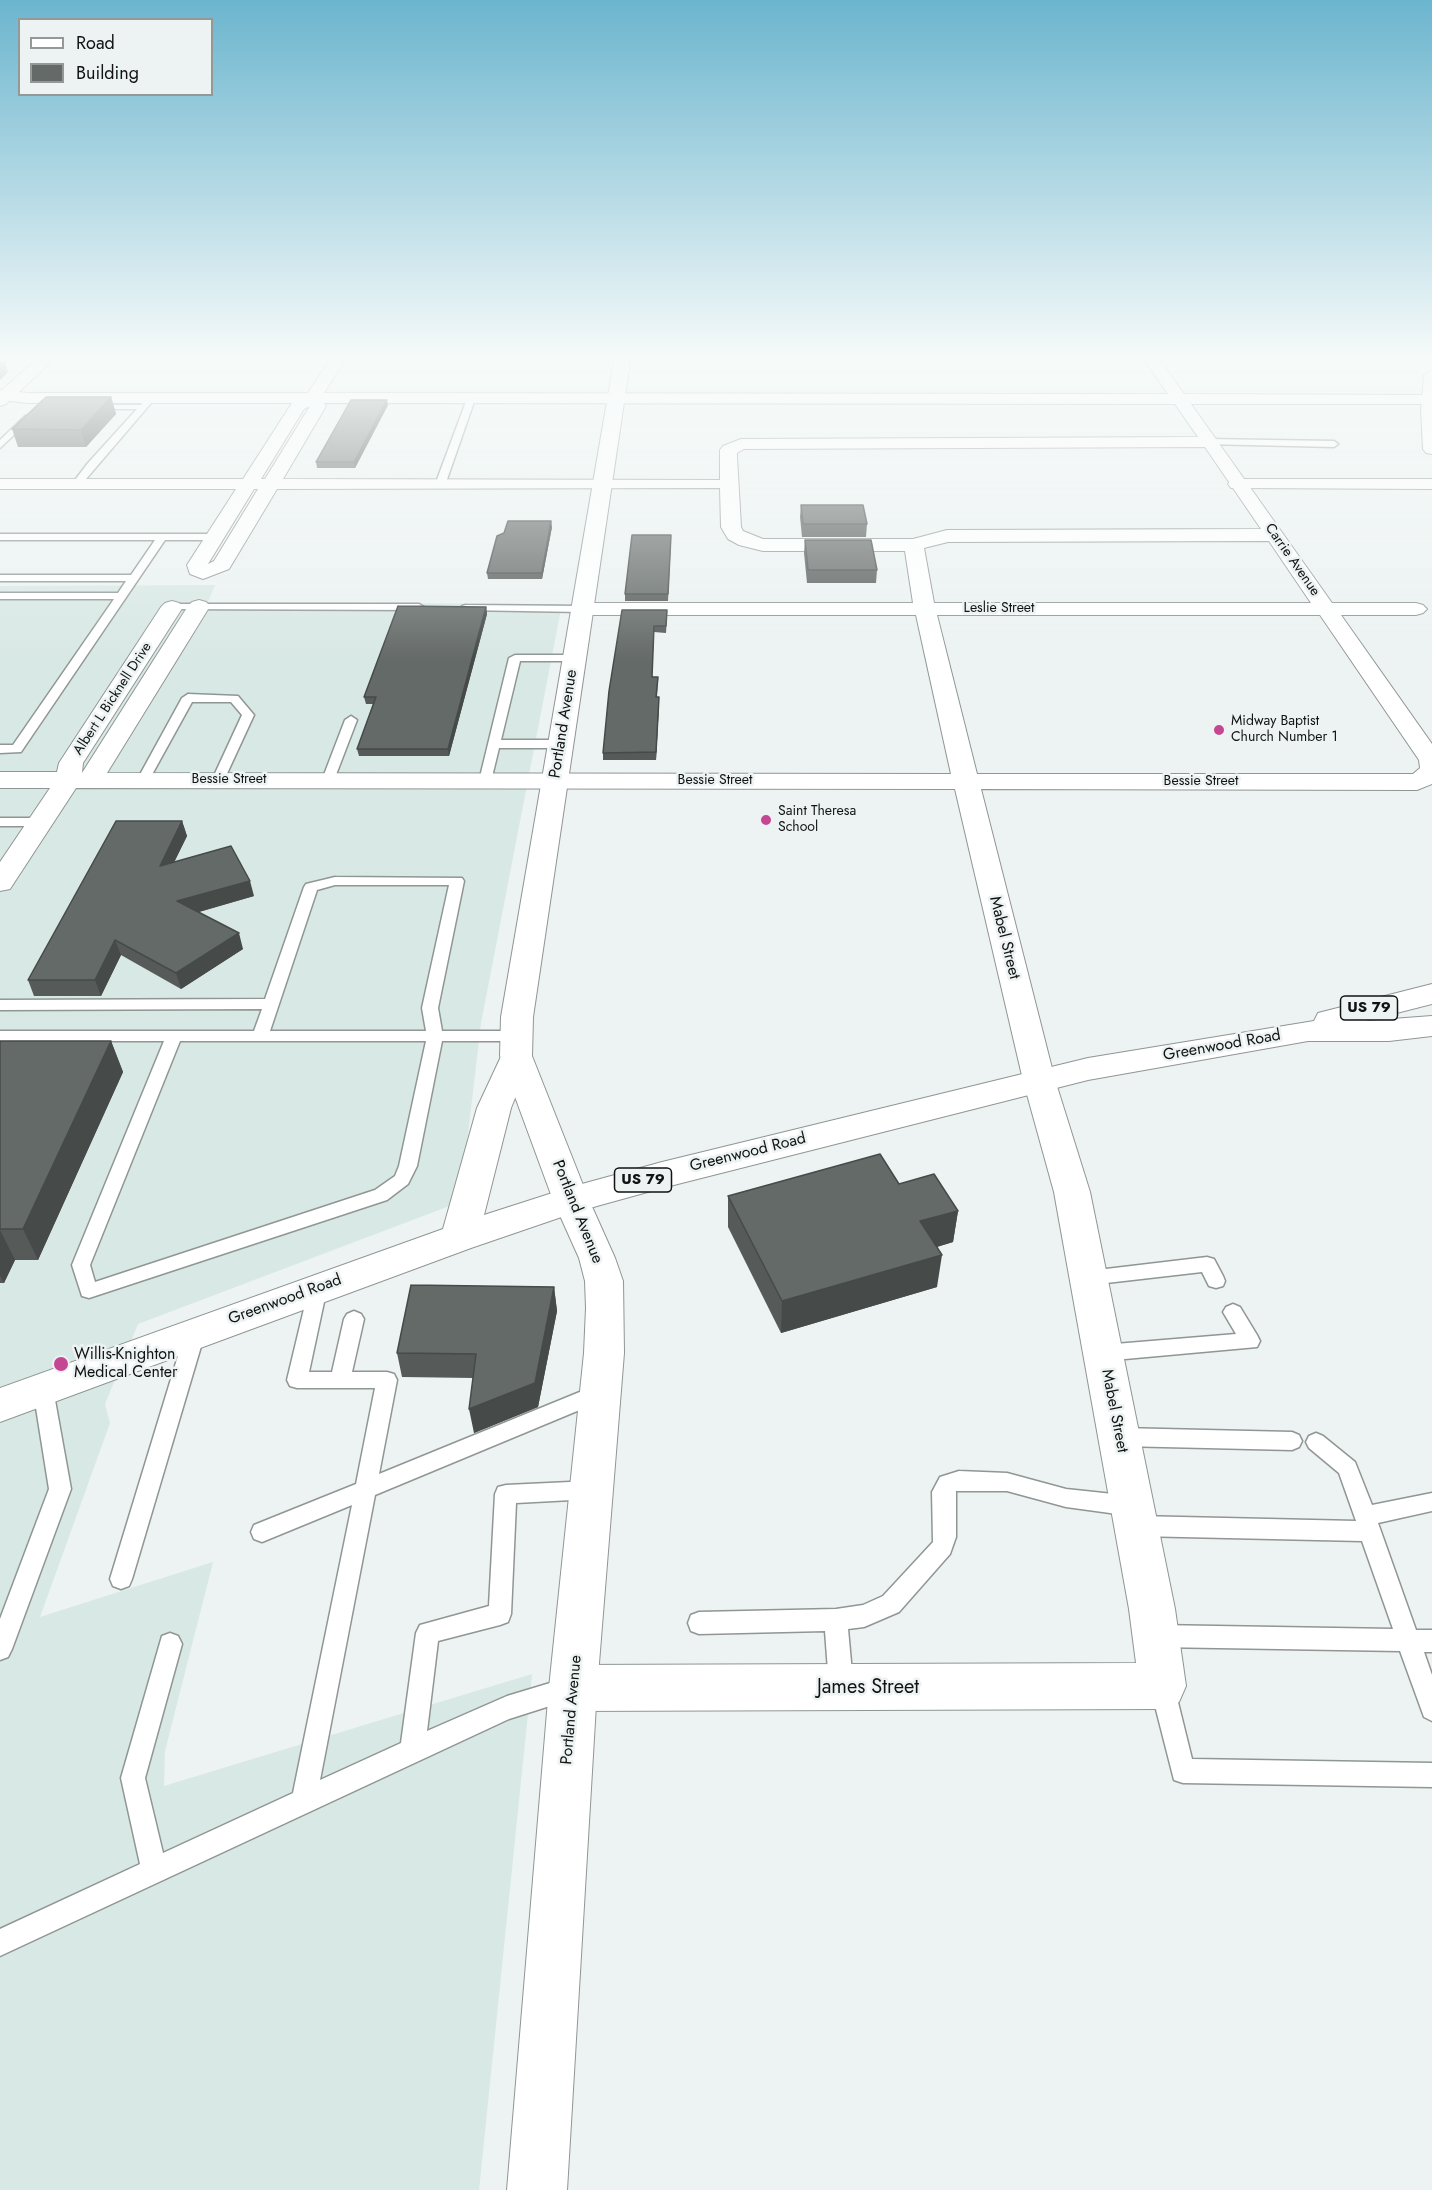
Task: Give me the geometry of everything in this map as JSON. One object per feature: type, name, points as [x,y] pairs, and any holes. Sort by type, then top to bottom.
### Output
[{"type":"street","points":[[266,457],[197,565],[197,570],[203,573],[222,565],[287,457]]},
{"type":"street","name":"Portland Avenue","points":[[537,2190],[573,1688],[600,1393],[605,1308],[604,1281],[597,1258],[571,1200],[516,1046],[517,1017],[607,457]]},
{"type":"street","points":[[729,457],[730,527],[735,535],[746,541],[763,545],[914,545],[947,536],[1274,535]]},
{"type":"street","name":"Carrie Avenue","points":[[1219,457],[1431,760],[1431,770]]},
{"type":"street","points":[[0,484],[714,484]]},
{"type":"street","points":[[1237,484],[1432,484]]},
{"type":"street","name":"Mabel Street","points":[[914,545],[925,609],[966,782],[1039,1080],[1072,1192],[1156,1636],[1162,1686]]},
{"type":"street","name":"Albert L Bicknell Drive","points":[[79,780],[71,763],[172,606]]},
{"type":"street","name":"Albert L Bicknell Drive","points":[[0,883],[40,822],[79,780],[199,606]]},
{"type":"street","name":"Leslie Street","points":[[582,609],[1416,609]]},
{"type":"street","name":"Bessie Street","points":[[0,780],[1417,782],[1431,770]]},
{"type":"street","name":"Greenwood Road","points":[[1308,1031],[1329,1020],[1432,994]]},
{"type":"street","name":"Greenwood Road","points":[[0,1405],[458,1238],[571,1200],[741,1154],[1039,1080],[1308,1031],[1389,1031],[1432,1026]]},
{"type":"street","points":[[458,1238],[467,1214],[494,1108],[516,1046]]},
{"type":"street","name":"James Street","points":[[573,1688],[1162,1686]]},
{"type":"lane","points":[[77,484],[98,457]]},
{"type":"lane","points":[[440,485],[450,457]]},
{"type":"lane","points":[[0,537],[216,537]]},
{"type":"lane","points":[[0,749],[17,749],[162,537]]},
{"type":"lane","points":[[0,578],[134,578]]},
{"type":"lane","points":[[0,596],[121,596]]},
{"type":"lane","points":[[172,606],[435,607]]},
{"type":"lane","points":[[457,608],[582,609]]},
{"type":"lane","points":[[485,781],[515,658],[574,658]]},
{"type":"lane","points":[[143,780],[188,698],[234,698],[248,715],[218,780]]},
{"type":"lane","points":[[328,780],[351,720]]},
{"type":"lane","points":[[495,744],[560,744]]},
{"type":"lane","points":[[0,822],[40,822]]},
{"type":"lane","points":[[174,1036],[81,1265],[89,1291],[381,1195],[402,1180],[408,1166],[435,1036],[430,1008],[457,880],[335,880],[311,887],[260,1036]]},
{"type":"lane","points":[[0,1005],[271,1004]]},
{"type":"lane","points":[[0,1036],[435,1036],[516,1046]]},
{"type":"lane","points":[[1089,1278],[1207,1264],[1216,1281]]},
{"type":"lane","points":[[304,1800],[387,1380],[297,1380],[318,1288]]},
{"type":"lane","points":[[1103,1353],[1250,1341],[1233,1312]]},
{"type":"lane","points":[[340,1380],[354,1319]]},
{"type":"lane","points":[[121,1579],[195,1333]]},
{"type":"lane","points":[[0,1649],[60,1489],[43,1389]]},
{"type":"lane","points":[[262,1532],[600,1393]]},
{"type":"lane","points":[[1119,1437],[1292,1441]]},
{"type":"lane","points":[[1316,1442],[1347,1468],[1432,1709]]},
{"type":"lane","points":[[699,1623],[836,1620],[864,1616],[891,1604],[942,1547],[945,1537],[943,1492],[948,1484],[959,1480],[1007,1482],[1134,1516],[1368,1524],[1432,1502]]},
{"type":"lane","points":[[412,1750],[428,1633],[500,1614],[506,1494],[591,1490]]},
{"type":"lane","points":[[836,1620],[841,1688]]},
{"type":"lane","points":[[1156,1636],[1432,1641]]},
{"type":"lane","points":[[153,1870],[133,1778],[170,1644]]},
{"type":"lane","points":[[1162,1686],[1183,1771],[1432,1775]]},
{"type":"lane","points":[[0,1943],[412,1750],[507,1708],[573,1688]]},
{"type":"shaded area","name":"Willis-Knighton Medical Center","points":[[215,585],[208,602],[562,604],[481,1023],[460,1202],[138,1324],[105,1404],[110,1423],[40,1617],[213,1562],[165,1751],[164,1786],[532,1674],[479,2190],[0,2190],[0,586]]},
{"type":"building","points":[[319,457],[357,457],[354,462],[316,462]]},
{"type":"building","points":[[801,505],[863,505],[867,524],[803,524]]},
{"type":"building","points":[[508,521],[551,521],[542,573],[487,573],[497,536],[504,533]]},
{"type":"building","points":[[632,535],[671,535],[668,594],[625,594]]},
{"type":"building","points":[[805,540],[871,540],[877,570],[808,570]]},
{"type":"building","points":[[398,606],[486,607],[448,749],[357,749],[376,697],[364,697]]},
{"type":"building","points":[[622,610],[667,610],[666,626],[654,626],[652,677],[658,677],[656,697],[659,697],[656,752],[603,753],[609,691]]},
{"type":"building","points":[[116,821],[182,821],[160,866],[231,846],[250,881],[177,901],[239,933],[176,973],[115,940],[95,980],[28,980]]},
{"type":"building","points":[[0,1041],[111,1041],[23,1229],[0,1229]]},
{"type":"building","points":[[880,1154],[899,1184],[934,1174],[958,1211],[920,1221],[942,1255],[782,1301],[728,1196]]},
{"type":"building","points":[[411,1285],[554,1287],[535,1383],[469,1409],[476,1354],[397,1353]]},
{"type":"place","name":"Midway Baptist Church Number 1","points":[[1219,730]]},
{"type":"place","name":"Saint Theresa School","points":[[766,820]]},
{"type":"place","name":"Willis-Knighton Medical Center","points":[[61,1364]]}]
